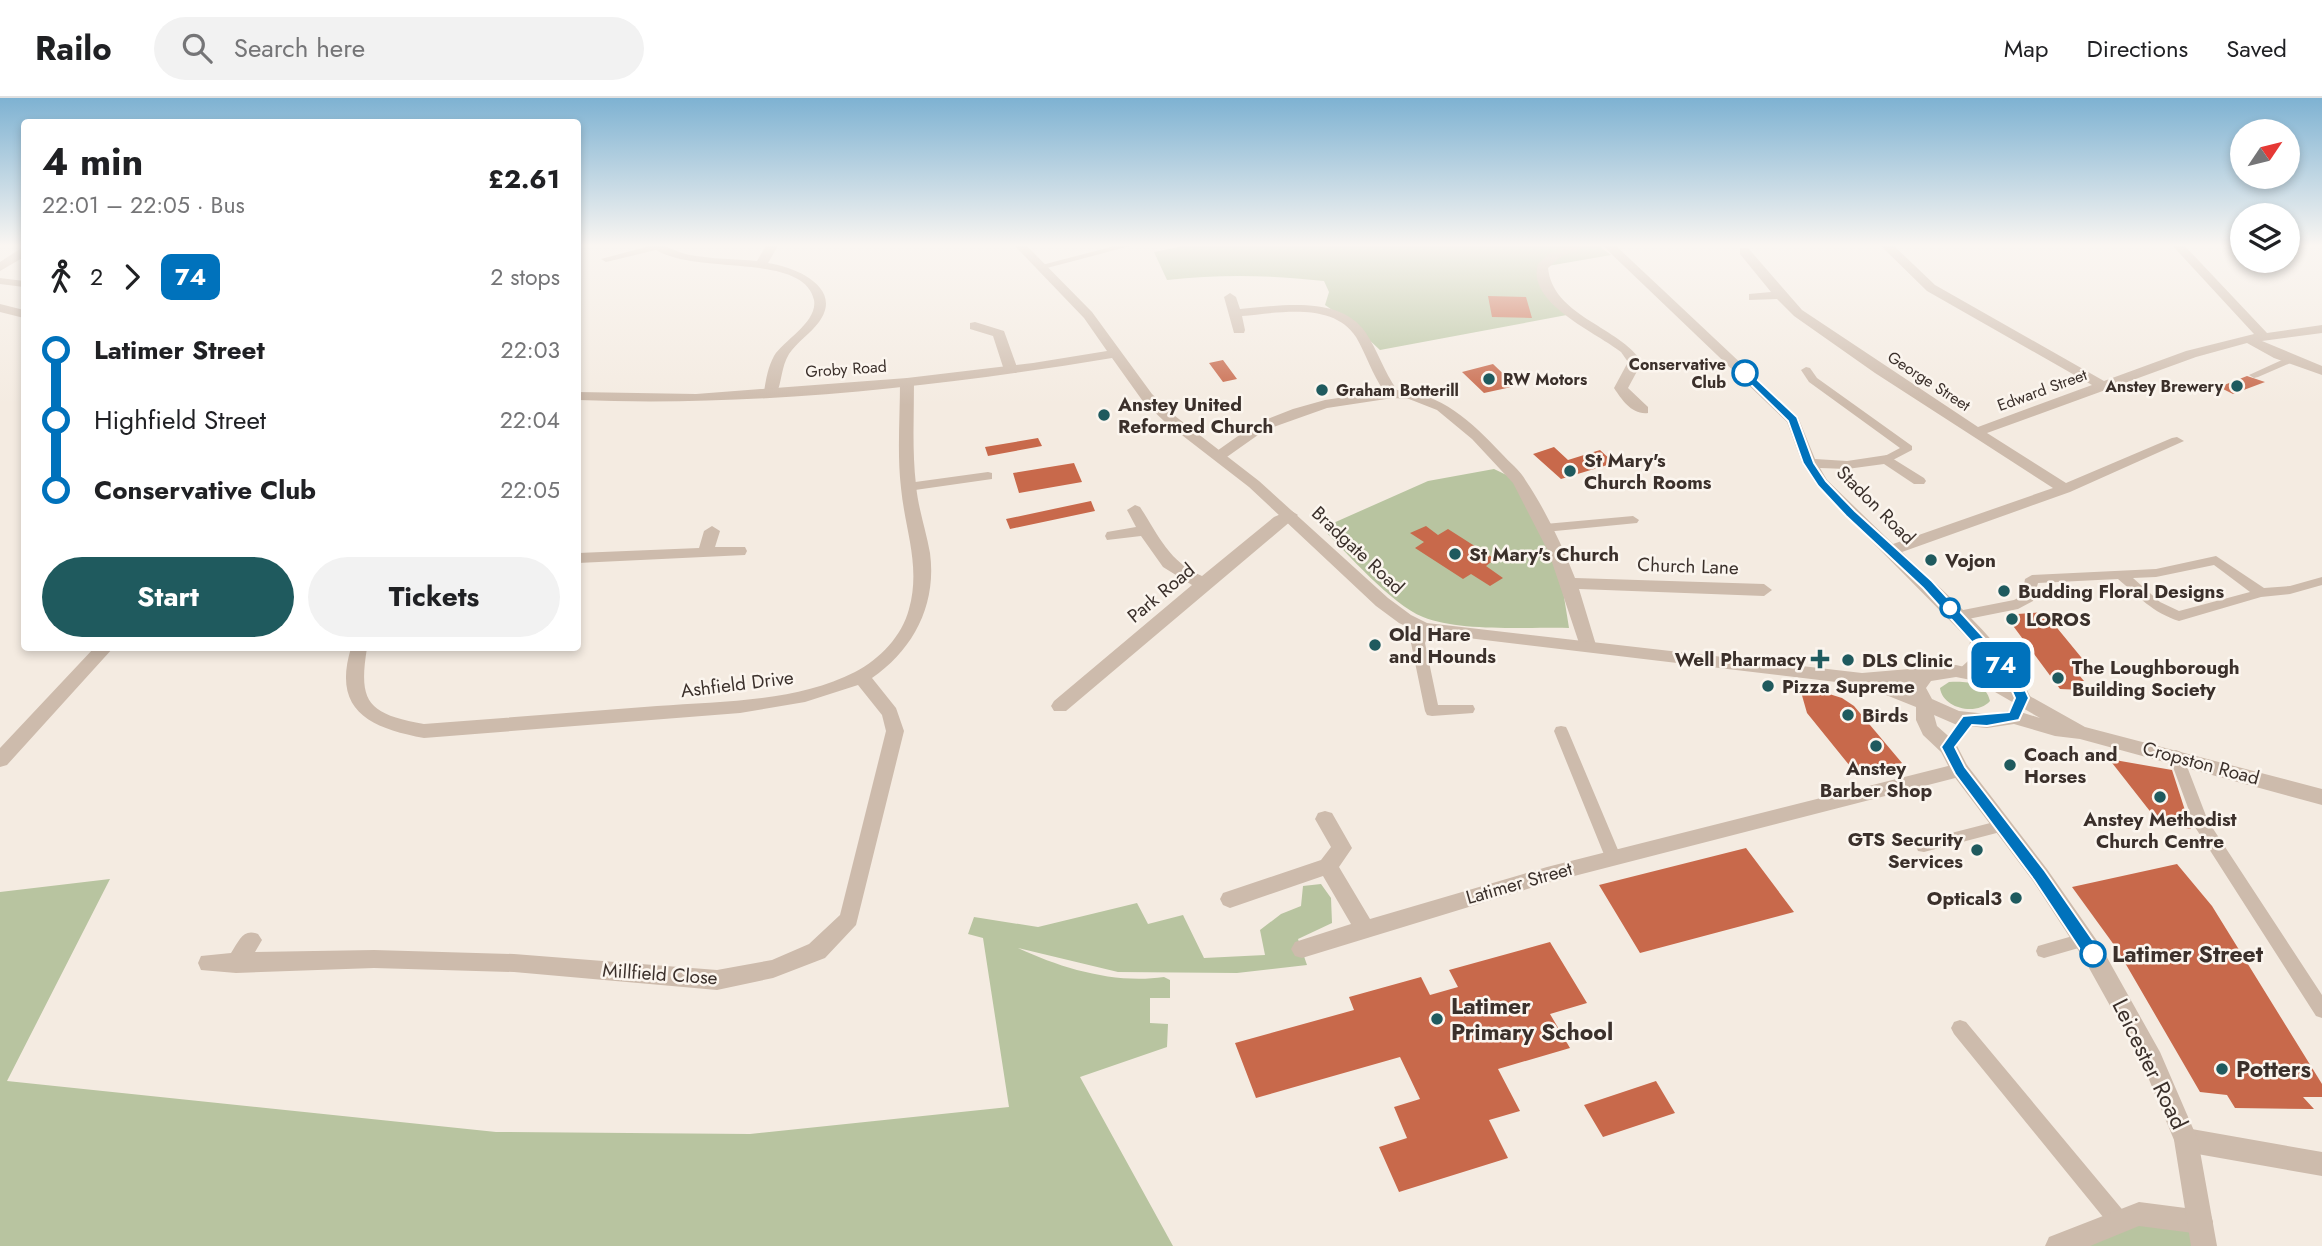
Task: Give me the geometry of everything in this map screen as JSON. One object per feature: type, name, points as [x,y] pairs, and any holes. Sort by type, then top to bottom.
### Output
[{"type":"street","points":[[771,392],[774,368],[783,351],[818,314],[818,298]]},
{"type":"street","name":"Bradgate Road","points":[[1072,298],[1147,397],[1170,419],[1290,515],[1382,602],[1405,619],[1424,628],[1862,679],[1965,671]]},
{"type":"street","points":[[1230,298],[1239,330]]},
{"type":"street","points":[[1554,298],[1564,309],[1617,341],[1630,352],[1635,362],[1621,388],[1629,399],[1643,410]]},
{"type":"street","name":"Stadon Road","points":[[1664,298],[1793,420],[1809,463],[1822,483],[1850,514],[1958,616],[2014,680],[2022,698]]},
{"type":"street","name":"George Street","points":[[1783,298],[1798,313],[1839,342],[2065,489]]},
{"type":"street","points":[[1948,298],[2103,387]]},
{"type":"street","points":[[2227,298],[2264,337]]},
{"type":"street","points":[[0,308],[21,313]]},
{"type":"street","points":[[1236,313],[1302,309],[1342,318],[1357,330],[1383,381],[1393,394]]},
{"type":"street","points":[[975,326],[999,334],[1011,370]]},
{"type":"street","name":"Edward Street","points":[[1976,432],[2191,354],[2248,339],[2322,329]]},
{"type":"street","points":[[2248,339],[2322,371]]},
{"type":"street","name":"Groby Road","points":[[581,396],[668,399],[907,382],[1011,370],[1116,353]]},
{"type":"street","name":"Ashfield Drive","points":[[358,651],[351,669],[354,689],[364,707],[379,720],[401,728],[424,731],[753,705],[820,694],[861,677],[883,664],[898,649],[910,631],[923,573],[908,486],[907,382]]},
{"type":"street","points":[[1219,456],[1260,427],[1325,404],[1393,394],[1424,399],[1442,407],[1463,424],[1519,481],[1545,528],[1569,583],[1587,645]]},
{"type":"street","points":[[1891,550],[2065,489],[2177,441]]},
{"type":"street","points":[[1809,463],[1847,464],[1887,459],[1919,481]]},
{"type":"street","points":[[1135,510],[1161,558],[1171,569],[1205,584]]},
{"type":"street","name":"Park Road","points":[[1060,706],[1279,520],[1290,515]]},
{"type":"street","points":[[1113,536],[1146,530]]},
{"type":"street","points":[[705,553],[712,531]]},
{"type":"street","points":[[581,558],[739,551]]},
{"type":"street","name":"Church Lane","points":[[1569,583],[1764,590]]},
{"type":"street","points":[[1965,671],[1976,664],[1979,641]]},
{"type":"street","points":[[0,760],[101,651]]},
{"type":"street","name":"Cropston Road","points":[[1965,671],[1996,683],[2080,732]]},
{"type":"street","points":[[1923,703],[1917,688],[1926,675]]},
{"type":"street","name":"Millfield Close","points":[[208,964],[374,959],[514,963],[717,980],[773,969],[817,951],[849,919],[895,731],[890,713],[861,677]]},
{"type":"street","name":"Bradgate Road","points":[[1862,679],[1945,714],[1968,720]]},
{"type":"street","points":[[1948,747],[1968,720],[1987,721],[2014,717],[2022,698]]},
{"type":"street","name":"Leicester Road","points":[[1923,703],[1929,730],[1948,747],[1960,770],[2040,875],[2083,940],[2152,1059],[2186,1140],[2202,1234],[2139,1214],[2058,1246]]},
{"type":"street","name":"Cropston Road","points":[[2014,717],[2322,797]]},
{"type":"street","name":"Latimer Street","points":[[1302,949],[1613,857],[1960,770]]},
{"type":"street","points":[[1230,899],[1328,866],[1342,848],[1325,819]]},
{"type":"street","points":[[1328,866],[1365,929]]},
{"type":"street","points":[[236,964],[251,940]]},
{"type":"street","points":[[2186,1140],[2322,1164]]},
{"type":"lane","points":[[2254,375],[2291,359]]},
{"type":"lane","points":[[1807,370],[1813,380],[1908,448],[1887,459]]},
{"type":"lane","points":[[908,486],[988,477]]},
{"type":"lane","points":[[1545,528],[1633,520]]},
{"type":"lane","points":[[1958,616],[2018,604],[2028,598],[2032,579],[2156,573],[2216,559],[2261,593]]},
{"type":"lane","points":[[2122,576],[2155,607],[2165,613],[2179,616],[2261,593],[2290,590],[2322,581]]},
{"type":"lane","points":[[1424,628],[1418,643],[1432,711],[1468,709]]},
{"type":"lane","points":[[1560,731],[1613,857]]},
{"type":"lane","points":[[2176,757],[2201,823],[2322,1010]]},
{"type":"lane","points":[[1924,846],[2002,826]]},
{"type":"lane","points":[[2044,951],[2083,940]]},
{"type":"lane","points":[[1960,1028],[2119,1221]]},
{"type":"green space","points":[[1327,298],[1558,298],[1572,314],[1380,350],[1351,323],[1325,305]]},
{"type":"green space","points":[[1494,469],[1519,481],[1557,553],[1569,628],[1474,627],[1423,617],[1384,590],[1322,528],[1428,481]]},
{"type":"green space","points":[[1949,682],[1980,686],[1990,701],[1984,706],[1969,709],[1954,705],[1942,695],[1940,688]]},
{"type":"green space","points":[[110,879],[7,1081],[496,1132],[750,1134],[1009,1107],[983,938],[968,934],[974,917],[1038,927],[1137,903],[1148,924],[1183,915],[1204,958],[1265,955],[1260,930],[1281,914],[1301,906],[1303,886],[1321,884],[1331,898],[1332,923],[1298,939],[1307,965],[1237,973],[1118,972],[1018,948],[1090,973],[1127,978],[1164,977],[1170,980],[1170,998],[1150,998],[1150,1023],[1168,1024],[1167,1047],[1080,1077],[1173,1246],[0,1246],[0,892]]},
{"type":"green space","points":[[2139,1214],[2201,1222],[2204,1246],[2060,1246]]},
{"type":"building","points":[[1488,298],[1526,298],[1532,318],[1492,317]]},
{"type":"building","points":[[1223,360],[1237,379],[1223,382],[1209,363]]},
{"type":"building","name":"RW Motors","points":[[1493,364],[1516,386],[1484,393],[1462,372]]},
{"type":"building","name":"Anstey Brewery","points":[[2247,376],[2265,382],[2233,394],[2219,387]]},
{"type":"building","points":[[1038,438],[1042,446],[988,456],[985,447]]},
{"type":"building","name":"St Mary's Church Rooms","points":[[1554,447],[1568,460],[1600,450],[1614,463],[1561,479],[1533,454]]},
{"type":"building","points":[[1074,463],[1082,482],[1019,493],[1013,473]]},
{"type":"building","points":[[1091,501],[1095,511],[1010,529],[1006,519]]},
{"type":"building","name":"St Mary's Church","points":[[1426,526],[1438,535],[1448,529],[1495,559],[1486,566],[1503,578],[1490,586],[1471,574],[1463,579],[1415,548],[1424,542],[1410,533]]},
{"type":"building","points":[[2044,612],[2090,668],[2074,669],[2084,681],[2076,681],[2083,690],[2060,689],[2005,615]]},
{"type":"building","points":[[1801,692],[1826,693],[1842,698],[1854,706],[1902,763],[1858,776],[1807,713]]},
{"type":"building","name":"Anstey Methodist Church Centre","points":[[2109,759],[2172,770],[2191,829],[2160,824]]},
{"type":"building","points":[[1746,848],[1794,912],[1640,953],[1599,885]]},
{"type":"building","points":[[2177,864],[2212,906],[2322,1084],[2322,1097],[2303,1097],[2314,1109],[2235,1108],[2227,1095],[2200,1092],[2117,949],[2072,887]]},
{"type":"building","points":[[1550,942],[1587,1003],[1550,1014],[1570,1048],[1498,1069],[1520,1111],[1489,1120],[1508,1158],[1399,1192],[1379,1147],[1407,1138],[1394,1107],[1420,1099],[1400,1057],[1256,1098],[1235,1043],[1354,1010],[1349,997],[1421,977],[1430,995],[1458,987],[1449,970]]},
{"type":"building","points":[[1656,1081],[1675,1113],[1603,1137],[1584,1105]]},
{"type":"bus line","name":"74","points":[[1745,373],[1793,420],[1809,463],[1822,483],[1850,514],[1928,584],[2014,680],[2022,698],[2014,717],[1987,721],[1968,720],[1948,747],[1960,770],[2040,875],[2093,954]]},
{"type":"place","name":"Conservative Club","points":[[1745,373]]},
{"type":"place","name":"RW Motors","points":[[1489,379]]},
{"type":"place","name":"Anstey Brewery","points":[[2237,386]]},
{"type":"place","name":"Graham Botterill","points":[[1322,390]]},
{"type":"place","name":"Anstey United Reformed Church","points":[[1104,415]]},
{"type":"place","name":"St Mary's Church Rooms","points":[[1570,471]]},
{"type":"place","name":"St Mary's Church","points":[[1455,554]]},
{"type":"place","name":"Vojon","points":[[1931,560]]},
{"type":"place","name":"Budding Floral Designs","points":[[2004,591]]},
{"type":"place","name":"LOROS","points":[[2012,619]]},
{"type":"place","name":"Old Hare and Hounds","points":[[1375,645]]},
{"type":"place","name":"Well Pharmacy","points":[[1820,659]]},
{"type":"place","name":"DLS Clinic","points":[[1848,660]]},
{"type":"place","name":"The Loughborough Building Society","points":[[2058,678]]},
{"type":"place","name":"Pizza Supreme","points":[[1768,686]]},
{"type":"place","name":"Birds","points":[[1848,715]]},
{"type":"place","name":"Anstey Barber Shop","points":[[1876,746]]},
{"type":"place","name":"Coach and Horses","points":[[2010,765]]},
{"type":"place","name":"Anstey Methodist Church Centre","points":[[2160,797]]},
{"type":"place","name":"GTS Security Services","points":[[1977,850]]},
{"type":"place","name":"Optical3","points":[[2016,898]]},
{"type":"place","name":"Latimer Street","points":[[2093,954]]},
{"type":"place","name":"Latimer Primary School","points":[[1437,1019]]},
{"type":"place","name":"Potters","points":[[2222,1069]]}]
